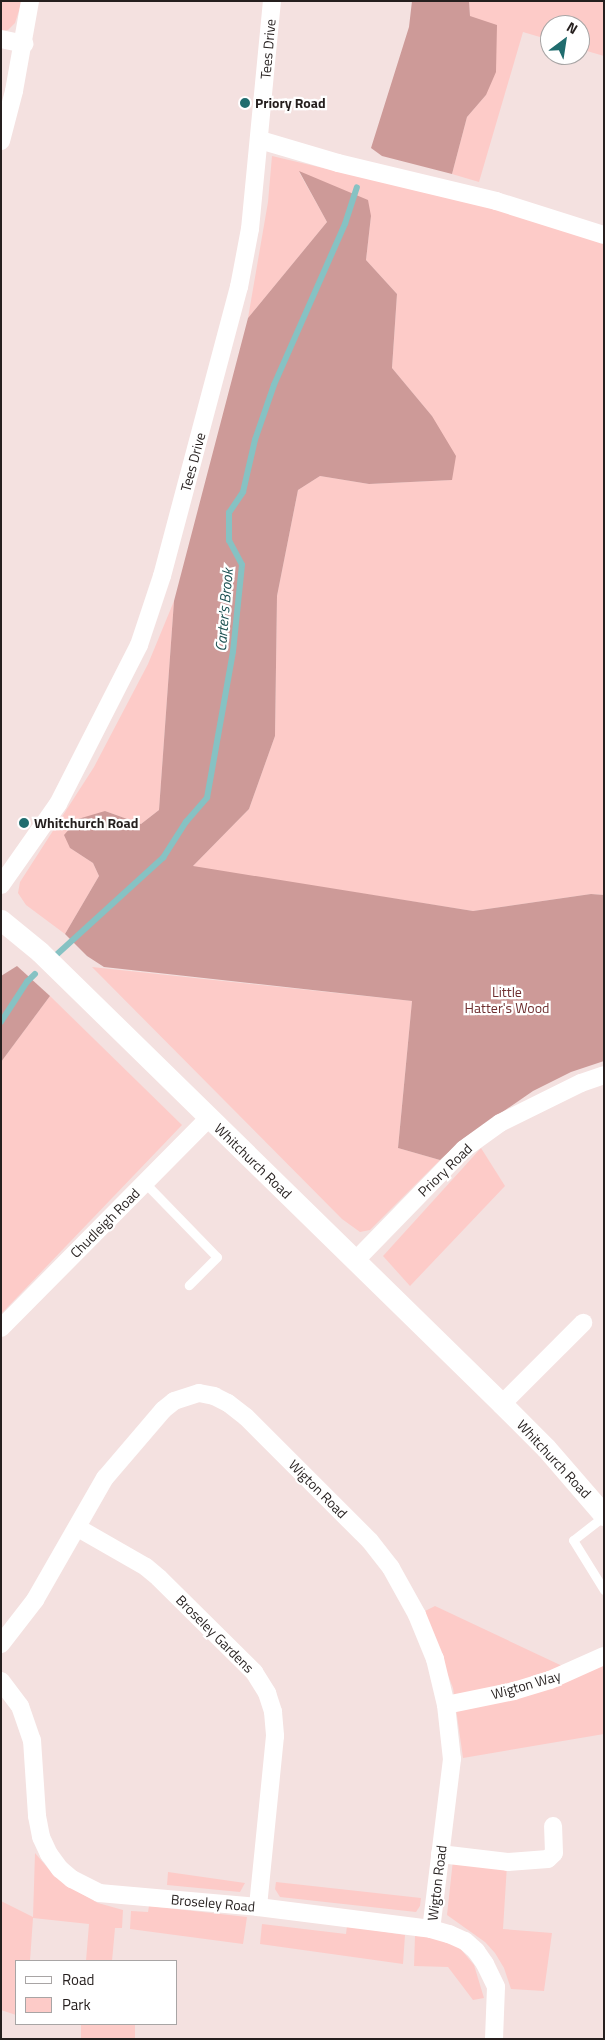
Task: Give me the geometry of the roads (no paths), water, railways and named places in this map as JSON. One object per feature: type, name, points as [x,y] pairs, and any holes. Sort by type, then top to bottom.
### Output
[{"type":"street","points":[[1,141],[24,44],[30,1]]},
{"type":"street","name":"Tees Drive","points":[[1,884],[58,804],[139,645],[162,576],[239,287],[250,229],[272,1]]},
{"type":"street","points":[[1,39],[24,44]]},
{"type":"street","points":[[260,140],[338,163],[496,201],[604,235]]},
{"type":"street","name":"Whitchurch Road","points":[[1,920],[60,971],[502,1404],[546,1448],[604,1516]]},
{"type":"street","name":"Priory Road","points":[[355,1261],[464,1149],[500,1123],[581,1083],[604,1075]]},
{"type":"street","name":"Chudleigh Road","points":[[1,1328],[209,1118]]},
{"type":"street","points":[[502,1404],[583,1323]]},
{"type":"street","name":"Wigton Road","points":[[1,1644],[35,1600],[105,1478],[163,1410],[174,1402],[199,1393],[214,1396],[228,1403],[246,1417],[370,1541],[391,1568],[417,1615],[435,1659],[446,1706],[452,1759],[431,1929]]},
{"type":"street","name":"Broseley Gardens","points":[[78,1528],[146,1567],[159,1578],[254,1672],[267,1693],[273,1712],[276,1736],[258,1906]]},
{"type":"street","name":"Wigton Way","points":[[446,1706],[514,1691],[550,1680],[604,1656]]},
{"type":"street","name":"Broseley Road","points":[[1,1680],[20,1706],[32,1740],[37,1816],[41,1837],[60,1869],[72,1879],[99,1893],[258,1906],[431,1929],[465,1941],[485,1964],[496,1987],[494,2039]]},
{"type":"street","points":[[440,1854],[508,1862],[548,1859],[554,1853],[553,1826]]},
{"type":"lane","points":[[145,1183],[217,1257],[189,1285]]},
{"type":"lane","points":[[604,1516],[573,1540],[604,1590]]},
{"type":"waterway","name":"Carter's Brook","points":[[53,958],[163,858],[186,822],[207,798],[233,652],[242,565],[229,541],[229,513],[243,492],[255,440],[274,385],[345,224],[357,188]]},
{"type":"waterway","name":"Carter's Brook","points":[[1,1022],[27,982],[35,974]]},
{"type":"place","name":"Priory Road","points":[[245,103]]},
{"type":"place","name":"Whitchurch Road","points":[[24,823]]},
{"type":"park label","name":"Little Hatter's Wood","points":[[507,1000]]}]
